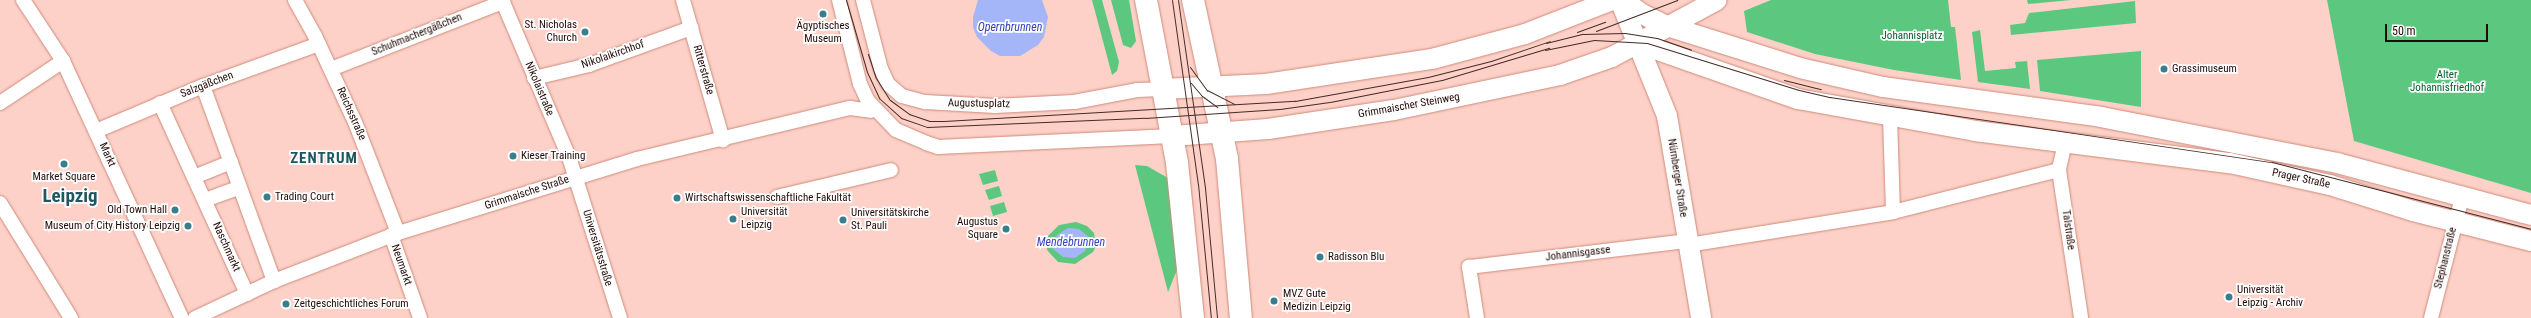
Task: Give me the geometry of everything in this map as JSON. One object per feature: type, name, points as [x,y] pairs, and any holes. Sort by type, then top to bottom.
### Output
[{"type":"main road","points":[[1146,0],[1177,162],[1193,318]]},
{"type":"main road","points":[[1193,0],[1221,132],[1233,216],[1241,318]]},
{"type":"main road","points":[[1162,89],[1266,84],[1432,59],[1525,34],[1612,0]]},
{"type":"main road","points":[[1621,0],[1642,14],[1667,26]]},
{"type":"main road","name":"Nürnberger Straße","points":[[1621,0],[1667,116],[1701,318]]},
{"type":"main road","points":[[1638,43],[1717,0]]},
{"type":"main road","name":"Prager Straße","points":[[1667,26],[1800,68],[1883,87],[2066,112],[2337,163],[2531,215]]},
{"type":"main road","points":[[1638,43],[1786,96],[1890,117],[2065,143]]},
{"type":"main road","name":"Grimmaischer Steinweg","points":[[1172,136],[1268,129],[1445,100],[1560,75],[1608,59],[1638,43]]},
{"type":"main road","name":"Prager Straße","points":[[2065,143],[2230,163],[2330,185],[2531,241]]},
{"type":"street","name":"Markt","points":[[24,0],[63,61],[182,318]]},
{"type":"street","name":"Reichsstraße","points":[[295,0],[319,44],[363,139],[395,234]]},
{"type":"street","name":"Ritterstraße","points":[[683,0],[723,140]]},
{"type":"street","points":[[839,0],[853,60],[862,89],[874,109],[896,130],[938,147],[1172,136]]},
{"type":"street","name":"Augustusplatz","points":[[863,0],[884,77],[893,90],[908,98],[925,102],[995,106],[1074,102],[1137,90],[1162,89]]},
{"type":"street","name":"Schuhmachergäßchen","points":[[331,69],[502,1]]},
{"type":"street","name":"Nikolaistraße","points":[[502,1],[576,178]]},
{"type":"street","name":"Nikolaikirchhof","points":[[534,78],[589,65],[691,28]]},
{"type":"street","name":"Salzgäßchen","points":[[96,131],[165,101],[319,44]]},
{"type":"street","points":[[0,103],[63,61]]},
{"type":"street","points":[[204,86],[274,281]]},
{"type":"street","name":"Naschmarkt","points":[[165,101],[194,177],[247,294]]},
{"type":"street","name":"Grimmaische Straße","points":[[195,318],[274,281],[395,234],[637,159],[723,140],[850,108],[871,111]]},
{"type":"street","points":[[1890,117],[1893,212],[2059,170]]},
{"type":"street","name":"Talstraße","points":[[2065,143],[2059,170],[2081,318]]},
{"type":"street","points":[[194,177],[231,162]]},
{"type":"street","points":[[777,197],[890,170]]},
{"type":"street","name":"Universitätsstraße","points":[[576,178],[606,278],[620,318]]},
{"type":"street","points":[[205,200],[240,186]]},
{"type":"street","name":"Stephanstraße","points":[[2431,318],[2462,197]]},
{"type":"street","points":[[0,203],[71,318]]},
{"type":"street","name":"Johannisgasse","points":[[1477,318],[1468,267],[1688,243],[1893,212]]},
{"type":"street","name":"Neumarkt","points":[[395,234],[420,318]]},
{"type":"green space","points":[[1092,0],[1102,0],[1119,62],[1117,71],[1112,75]]},
{"type":"green space","points":[[1111,0],[1129,0],[1136,41],[1131,48],[1123,45]]},
{"type":"green space","name":"Johannisplatz","points":[[1771,0],[1948,0],[1951,27],[1955,27],[1961,80],[1894,70],[1815,54],[1747,32],[1744,11]]},
{"type":"green space","points":[[2027,0],[2071,0],[2028,4]]},
{"type":"green space","name":"Alter Johannisfriedhof","points":[[2327,0],[2531,0],[2531,193],[2354,141]]},
{"type":"green space","points":[[2135,1],[2136,23],[2011,35],[2010,25],[2025,23],[2029,13]]},
{"type":"green space","points":[[1980,30],[1985,71],[2016,68],[2015,62],[2027,61],[2030,89],[1978,82],[1972,32]]},
{"type":"green space","points":[[2141,51],[2141,107],[2040,91],[2037,60]]},
{"type":"green space","points":[[1135,165],[1147,166],[1168,178],[1179,265],[1168,292]]},
{"type":"green space","points":[[995,170],[998,181],[983,185],[979,174]]},
{"type":"green space","points":[[999,186],[1002,196],[989,200],[985,190]]},
{"type":"green space","points":[[1004,202],[1007,212],[993,216],[990,206]]},
{"type":"green space","points":[[1076,222],[1087,226],[1094,233],[1096,246],[1093,252],[1075,264],[1058,262],[1047,250],[1048,236],[1059,225]]},
{"type":"water","name":"Opernbrunnen","points":[[978,0],[1042,0],[1048,17],[1044,37],[1038,45],[1020,56],[1000,56],[991,51],[977,37],[973,27],[973,17]]},
{"type":"water","name":"Mendebrunnen","points":[[1068,228],[1079,229],[1090,238],[1085,251],[1075,258],[1063,257],[1052,248],[1057,235]]},
{"type":"tram line","points":[[846,0],[867,72],[879,98],[901,118],[927,127],[1145,118],[1280,109],[1330,102],[1442,80],[1549,48]]},
{"type":"tram line","points":[[1172,0],[1198,184],[1211,318]]},
{"type":"tram line","points":[[1178,0],[1205,188],[1217,318]]},
{"type":"tram line","points":[[1596,31],[1677,0]]},
{"type":"tram line","points":[[1577,32],[1605,22]]},
{"type":"tram line","points":[[1546,43],[1583,34],[1625,33],[1657,38],[1691,50]]},
{"type":"tram line","points":[[1545,50],[1594,40],[1647,43],[1799,90],[1830,97],[2272,162],[2531,229]]},
{"type":"tram line","points":[[868,54],[876,78],[890,100],[909,114],[929,121],[944,121],[1295,101],[1428,77],[1491,61],[1550,41]]},
{"type":"tram line","points":[[1190,67],[1207,90],[1235,104]]},
{"type":"tram line","points":[[1784,80],[1821,89]]},
{"type":"tram line","points":[[1191,83],[1202,96],[1217,107]]},
{"type":"place","name":"Ägyptisches Museum","points":[[823,14]]},
{"type":"place","name":"St. Nicholas Church","points":[[585,32]]},
{"type":"place","name":"Grassimuseum","points":[[2164,69]]},
{"type":"place","name":"Kieser Training","points":[[513,156]]},
{"type":"place","name":"Market Square","points":[[64,164]]},
{"type":"place","name":"Trading Court","points":[[267,197]]},
{"type":"place","name":"Wirtschaftswissenschaftliche Fakultät","points":[[677,198]]},
{"type":"place","name":"Old Town Hall","points":[[175,210]]},
{"type":"place","name":"Universität Leipzig","points":[[733,219]]},
{"type":"place","name":"Universitätskirche St. Pauli","points":[[843,220]]},
{"type":"place","name":"Museum of City History Leipzig","points":[[188,226]]},
{"type":"place","name":"Augustus Square","points":[[1006,229]]},
{"type":"place","name":"Radisson Blu","points":[[1320,257]]},
{"type":"place","name":"Universität Leipzig - Archiv","points":[[2229,297]]},
{"type":"place","name":"MVZ Gute Medizin Leipzig","points":[[1274,301]]},
{"type":"place","name":"Zeitgeschichtliches Forum","points":[[286,304]]},
{"type":"district","name":"ZENTRUM","points":[[324,159]]},
{"type":"district","name":"Leipzig","points":[[70,196]]}]
